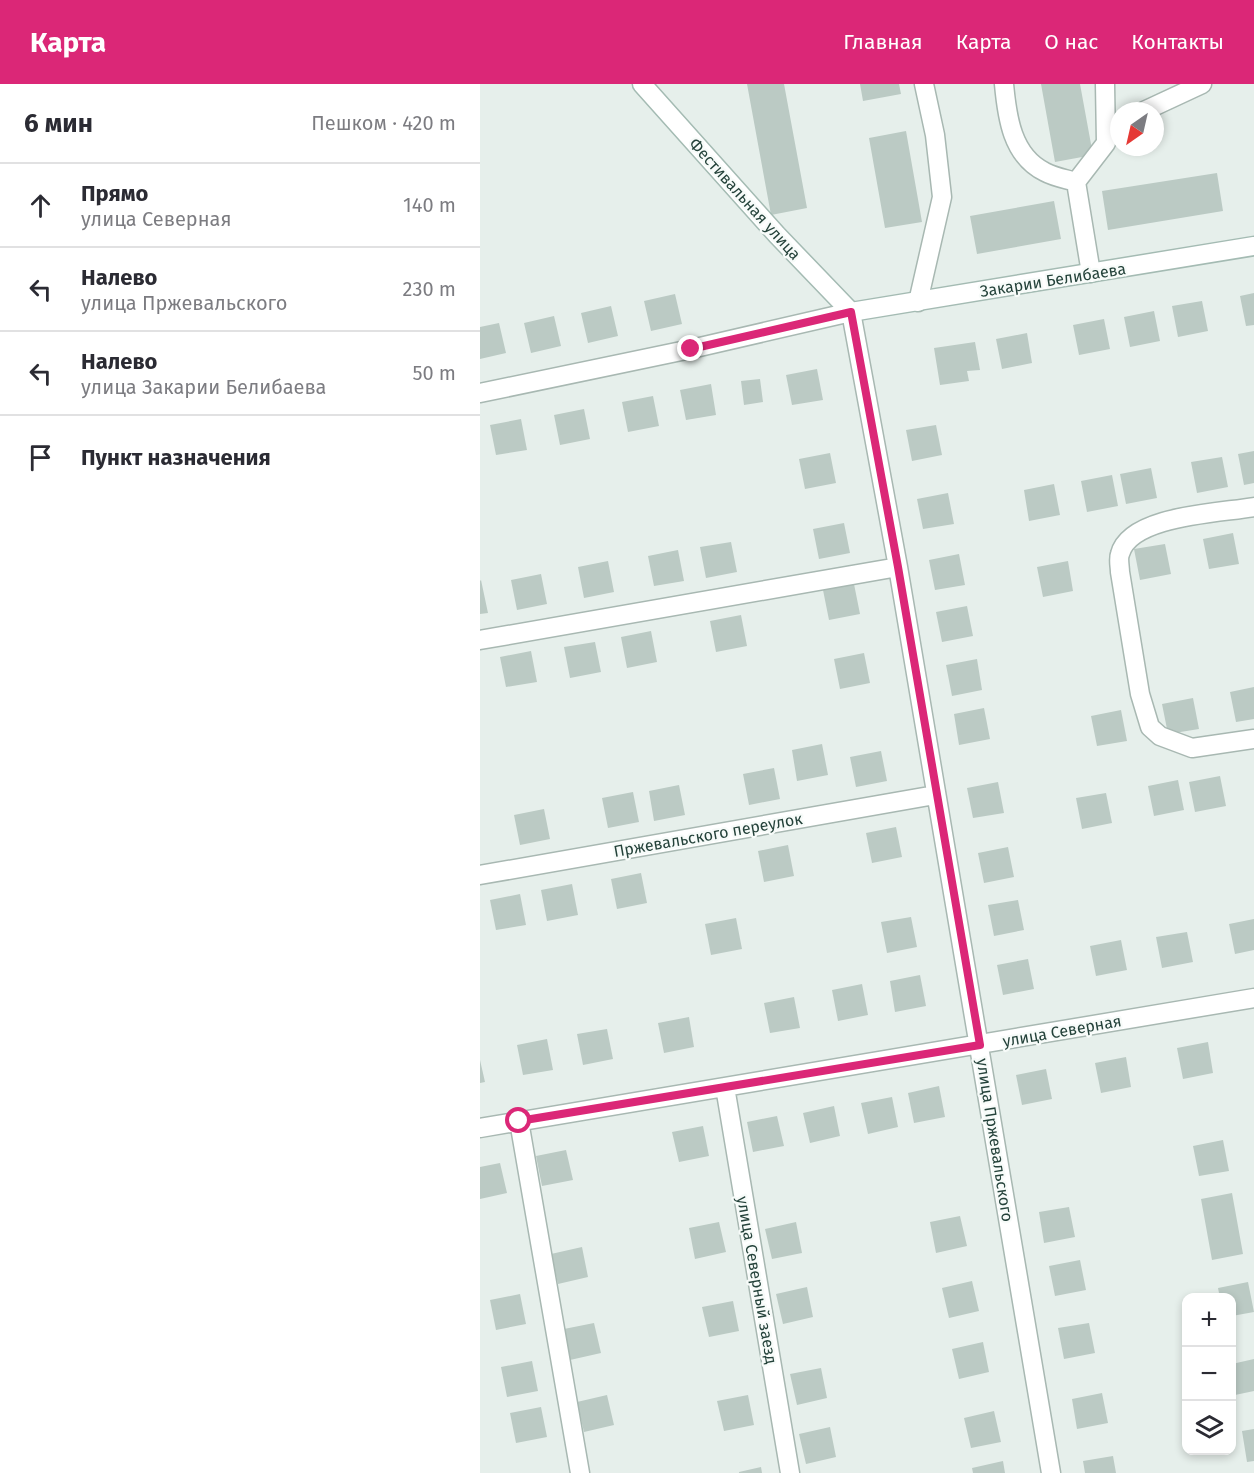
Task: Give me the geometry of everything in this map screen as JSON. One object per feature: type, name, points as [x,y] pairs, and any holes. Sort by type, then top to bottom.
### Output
[{"type":"street","name":"Фестивальная улица","points":[[642,84],[777,235],[851,312]]},
{"type":"street","points":[[918,302],[942,197],[934,135],[924,84]]},
{"type":"street","points":[[1004,84],[1007,121],[1024,156],[1045,172],[1076,182]]},
{"type":"street","points":[[1105,84],[1110,115]]},
{"type":"street","points":[[1163,102],[1202,84]]},
{"type":"street","points":[[1091,273],[1076,182],[1106,143],[1110,132]]},
{"type":"street","name":"Закарии Белибаева","points":[[480,393],[691,349],[851,312],[1254,246]]},
{"type":"street","name":"улица Пржевальского","points":[[851,312],[898,567],[1051,1473]]},
{"type":"street","points":[[1254,507],[1150,524],[1126,543],[1120,553],[1120,572],[1140,694],[1150,727],[1160,736],[1192,748],[1254,739]]},
{"type":"street","points":[[480,640],[898,567]]},
{"type":"street","name":"Пржевальского переулок","points":[[480,875],[935,795]]},
{"type":"street","name":"улица Северная","points":[[480,1128],[1254,998]]},
{"type":"street","name":"улица Северный заезд","points":[[725,1087],[790,1473]]},
{"type":"street","points":[[519,1121],[580,1473]]},
{"type":"building","points":[[747,84],[784,84],[807,208],[771,215]]},
{"type":"building","points":[[860,84],[899,84],[901,94],[863,101]]},
{"type":"building","points":[[1041,84],[1080,84],[1093,155],[1055,162]]},
{"type":"building","points":[[906,131],[922,222],[885,228],[869,138]]},
{"type":"building","points":[[1217,173],[1223,211],[1108,230],[1102,191]]},
{"type":"building","points":[[1054,201],[1061,239],[977,254],[970,216]]},
{"type":"building","points":[[1254,293],[1254,325],[1246,326],[1240,296]]},
{"type":"building","points":[[675,294],[682,324],[651,331],[644,301]]},
{"type":"building","points":[[1202,301],[1208,331],[1178,337],[1172,306]]},
{"type":"building","points":[[611,306],[618,336],[588,343],[581,313]]},
{"type":"building","points":[[1154,311],[1160,341],[1130,347],[1124,317]]},
{"type":"building","points":[[554,316],[561,346],[531,353],[524,323]]},
{"type":"building","points":[[1104,319],[1110,349],[1079,355],[1073,325]]},
{"type":"building","points":[[499,323],[506,353],[480,359],[480,327]]},
{"type":"building","points":[[1027,333],[1032,363],[1002,369],[996,339]]},
{"type":"building","points":[[975,342],[980,370],[967,371],[969,381],[940,385],[934,348]]},
{"type":"building","points":[[817,369],[823,400],[792,405],[786,375]]},
{"type":"building","points":[[760,379],[763,402],[744,405],[741,381]]},
{"type":"building","points":[[711,384],[716,415],[686,420],[680,390]]},
{"type":"building","points":[[653,396],[659,426],[628,432],[622,402]]},
{"type":"building","points":[[584,409],[590,439],[560,445],[554,415]]},
{"type":"building","points":[[521,419],[527,450],[496,455],[490,425]]},
{"type":"building","points":[[936,425],[942,455],[912,461],[906,430]]},
{"type":"building","points":[[1254,451],[1254,483],[1244,485],[1238,454]]},
{"type":"building","points":[[830,453],[836,483],[805,489],[799,459]]},
{"type":"building","points":[[1222,457],[1228,487],[1197,493],[1191,462]]},
{"type":"building","points":[[1151,468],[1157,498],[1126,504],[1120,474]]},
{"type":"building","points":[[1112,475],[1118,506],[1087,512],[1081,481]]},
{"type":"building","points":[[1054,484],[1060,515],[1029,521],[1024,490]]},
{"type":"building","points":[[948,493],[954,524],[923,529],[917,499]]},
{"type":"building","points":[[844,523],[850,553],[819,559],[813,529]]},
{"type":"building","points":[[1233,533],[1239,564],[1209,569],[1203,539]]},
{"type":"building","points":[[731,542],[737,572],[706,578],[700,547]]},
{"type":"building","points":[[1165,544],[1171,574],[1140,580],[1134,549]]},
{"type":"building","points":[[678,550],[684,581],[654,586],[648,556]]},
{"type":"building","points":[[959,554],[965,585],[935,590],[929,560]]},
{"type":"building","points":[[608,561],[614,592],[584,598],[578,567]]},
{"type":"building","points":[[1068,561],[1073,591],[1043,597],[1037,567]]},
{"type":"building","points":[[541,574],[547,604],[517,610],[511,580]]},
{"type":"building","points":[[480,581],[488,613],[480,614]]},
{"type":"building","points":[[854,584],[860,614],[829,620],[823,590]]},
{"type":"building","points":[[967,606],[973,636],[942,642],[936,612]]},
{"type":"building","points":[[741,615],[747,646],[716,652],[710,621]]},
{"type":"building","points":[[651,631],[657,662],[627,668],[621,637]]},
{"type":"building","points":[[595,642],[601,672],[570,678],[564,647]]},
{"type":"building","points":[[531,651],[537,682],[506,687],[500,657]]},
{"type":"building","points":[[864,653],[870,683],[840,689],[834,659]]},
{"type":"building","points":[[977,659],[982,690],[952,696],[946,665]]},
{"type":"building","points":[[1254,687],[1254,719],[1236,722],[1230,692]]},
{"type":"building","points":[[1193,698],[1199,729],[1168,734],[1162,704]]},
{"type":"building","points":[[984,708],[990,739],[959,745],[954,714]]},
{"type":"building","points":[[1121,710],[1127,741],[1097,746],[1091,716]]},
{"type":"building","points":[[822,744],[828,775],[797,781],[792,750]]},
{"type":"building","points":[[881,751],[887,781],[856,787],[850,757]]},
{"type":"building","points":[[774,768],[780,799],[749,805],[743,774]]},
{"type":"building","points":[[1220,776],[1226,806],[1195,812],[1189,782]]},
{"type":"building","points":[[1178,780],[1184,810],[1154,816],[1148,786]]},
{"type":"building","points":[[998,782],[1004,813],[973,818],[967,788]]},
{"type":"building","points":[[679,785],[685,815],[654,821],[649,791]]},
{"type":"building","points":[[633,792],[639,822],[608,828],[602,798]]},
{"type":"building","points":[[1106,793],[1112,823],[1082,829],[1076,798]]},
{"type":"building","points":[[544,809],[550,839],[520,845],[514,815]]},
{"type":"building","points":[[896,827],[902,857],[872,863],[866,833]]},
{"type":"building","points":[[788,845],[794,876],[764,882],[758,851]]},
{"type":"building","points":[[1008,847],[1014,877],[984,883],[978,853]]},
{"type":"building","points":[[641,873],[647,903],[617,909],[611,879]]},
{"type":"building","points":[[572,884],[578,915],[547,921],[541,890]]},
{"type":"building","points":[[520,894],[526,925],[496,930],[490,900]]},
{"type":"building","points":[[1018,900],[1024,930],[994,936],[988,905]]},
{"type":"building","points":[[911,917],[917,947],[887,953],[881,922]]},
{"type":"building","points":[[736,918],[742,949],[711,955],[705,924]]},
{"type":"building","points":[[1254,919],[1254,950],[1235,954],[1229,924]]},
{"type":"building","points":[[1187,932],[1193,962],[1162,968],[1156,937]]},
{"type":"building","points":[[1121,940],[1127,970],[1096,976],[1090,946]]},
{"type":"building","points":[[1028,959],[1034,989],[1003,995],[997,965]]},
{"type":"building","points":[[920,975],[926,1006],[895,1012],[890,981]]},
{"type":"building","points":[[862,984],[868,1015],[838,1021],[832,990]]},
{"type":"building","points":[[794,997],[800,1028],[770,1033],[764,1003]]},
{"type":"building","points":[[689,1017],[694,1047],[664,1053],[658,1023]]},
{"type":"building","points":[[607,1029],[613,1059],[583,1065],[577,1034]]},
{"type":"building","points":[[547,1039],[553,1070],[523,1075],[517,1045]]},
{"type":"building","points":[[1208,1042],[1213,1073],[1183,1079],[1177,1048]]},
{"type":"building","points":[[1126,1057],[1131,1087],[1101,1093],[1095,1063]]},
{"type":"building","points":[[480,1060],[485,1082],[480,1083]]},
{"type":"building","points":[[1046,1069],[1052,1099],[1022,1105],[1016,1075]]},
{"type":"building","points":[[939,1086],[945,1117],[914,1123],[908,1093]]},
{"type":"building","points":[[892,1097],[898,1127],[868,1134],[861,1103]]},
{"type":"building","points":[[834,1106],[840,1136],[810,1143],[803,1113]]},
{"type":"building","points":[[777,1116],[784,1146],[753,1152],[747,1122]]},
{"type":"building","points":[[703,1126],[709,1156],[679,1162],[672,1132]]},
{"type":"building","points":[[1223,1140],[1229,1171],[1199,1176],[1193,1146]]},
{"type":"building","points":[[566,1150],[573,1180],[542,1186],[536,1156]]},
{"type":"building","points":[[500,1163],[507,1193],[480,1199],[480,1167]]},
{"type":"building","points":[[1232,1193],[1243,1254],[1212,1260],[1201,1199]]},
{"type":"building","points":[[1069,1207],[1075,1237],[1044,1243],[1039,1212]]},
{"type":"building","points":[[960,1216],[967,1246],[936,1253],[930,1222]]},
{"type":"building","points":[[719,1222],[726,1252],[695,1259],[689,1228]]},
{"type":"building","points":[[796,1222],[802,1253],[772,1259],[765,1229]]},
{"type":"building","points":[[582,1247],[588,1277],[558,1284],[551,1254]]},
{"type":"building","points":[[1080,1260],[1086,1290],[1055,1296],[1049,1266]]},
{"type":"building","points":[[972,1281],[979,1311],[949,1318],[942,1288]]},
{"type":"building","points":[[1248,1282],[1254,1312],[1236,1315],[1236,1293],[1219,1293],[1218,1288]]},
{"type":"building","points":[[807,1287],[813,1317],[783,1324],[776,1294]]},
{"type":"building","points":[[520,1294],[526,1324],[496,1330],[490,1300]]},
{"type":"building","points":[[733,1301],[739,1331],[709,1337],[702,1307]]},
{"type":"building","points":[[594,1323],[601,1353],[570,1360],[564,1329]]},
{"type":"building","points":[[1089,1323],[1095,1353],[1064,1359],[1058,1328]]},
{"type":"building","points":[[983,1342],[989,1372],[959,1379],[952,1349]]},
{"type":"building","points":[[1254,1359],[1254,1391],[1236,1395],[1236,1363]]},
{"type":"building","points":[[532,1361],[538,1391],[507,1397],[501,1367]]},
{"type":"building","points":[[821,1368],[827,1398],[797,1405],[790,1374]]},
{"type":"building","points":[[1102,1393],[1108,1423],[1077,1429],[1072,1399]]},
{"type":"building","points":[[607,1395],[614,1425],[584,1432],[577,1402]]},
{"type":"building","points":[[748,1395],[754,1425],[724,1431],[717,1401]]},
{"type":"building","points":[[541,1407],[547,1437],[516,1443],[510,1413]]},
{"type":"building","points":[[994,1411],[1001,1442],[971,1448],[964,1418]]},
{"type":"building","points":[[830,1427],[836,1457],[806,1464],[799,1434]]},
{"type":"building","points":[[1254,1429],[1254,1461],[1247,1462],[1242,1431]]},
{"type":"building","points":[[1113,1456],[1116,1473],[1085,1473],[1083,1461]]},
{"type":"building","points":[[1003,1461],[1005,1473],[973,1473],[972,1468]]},
{"type":"building","points":[[761,1467],[762,1473],[739,1473],[739,1472]]},
{"type":"route","points":[[519,1121],[980,1045],[935,795],[898,567],[851,312],[691,349]]}]
